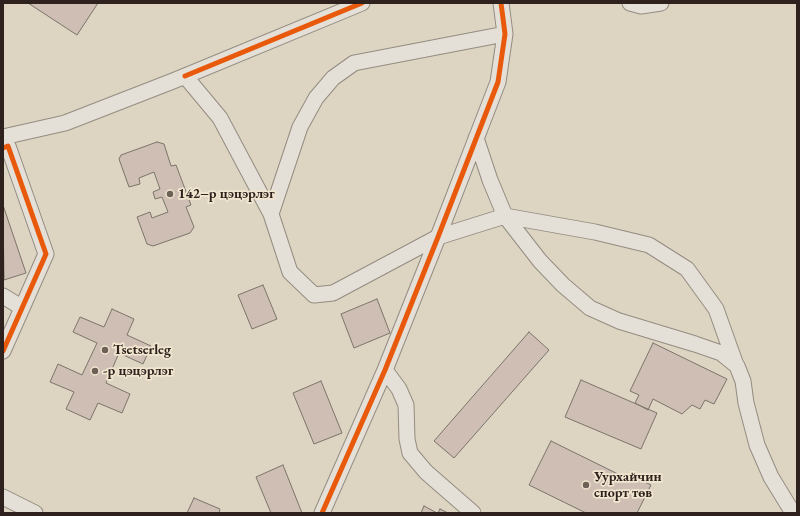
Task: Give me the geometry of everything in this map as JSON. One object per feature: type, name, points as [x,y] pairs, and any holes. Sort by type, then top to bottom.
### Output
[{"type":"street","points":[[3,137],[65,123],[185,76],[362,3]]},
{"type":"street","points":[[322,513],[384,370],[438,238],[498,82],[505,34],[501,3]]},
{"type":"street","points":[[630,3],[641,6],[661,3]]},
{"type":"street","points":[[271,214],[300,127],[316,98],[333,78],[354,63],[505,34]]},
{"type":"street","points":[[185,76],[220,118],[271,214],[290,272],[314,295],[333,294],[438,238],[505,216],[595,232],[649,245],[687,269],[716,309],[743,381],[746,403],[757,445],[770,477],[793,513]]},
{"type":"street","points":[[476,138],[490,180],[505,216],[540,261],[563,285],[590,308],[619,321],[721,353],[737,366]]},
{"type":"street","points":[[3,148],[8,146],[46,254],[21,307],[3,351]]},
{"type":"street","points":[[3,296],[21,307]]},
{"type":"street","points":[[384,370],[399,389],[406,405],[406,439],[410,453],[426,472],[473,513]]},
{"type":"street","points":[[3,497],[35,513]]},
{"type":"building","points":[[28,3],[98,3],[77,35]]},
{"type":"building","name":"142−р цэцэрлэг","points":[[157,142],[164,144],[171,166],[176,165],[191,205],[186,207],[194,227],[190,233],[153,246],[147,244],[137,217],[150,212],[152,218],[168,212],[162,197],[155,199],[153,192],[160,189],[154,172],[139,178],[140,184],[129,187],[119,159],[121,155]]},
{"type":"building","points":[[4,208],[26,273],[4,280],[3,209]]},
{"type":"building","points":[[263,285],[277,319],[252,329],[238,295]]},
{"type":"building","points":[[377,299],[390,333],[354,348],[341,314]]},
{"type":"building","points":[[112,309],[134,319],[127,335],[151,346],[143,364],[119,353],[106,383],[130,394],[122,413],[98,403],[90,420],[66,409],[74,392],[50,382],[58,364],[82,375],[97,343],[73,332],[80,317],[104,327]]},
{"type":"building","points":[[529,332],[549,350],[454,458],[434,441]]},
{"type":"building","points":[[653,343],[727,379],[714,404],[705,400],[700,409],[692,405],[682,414],[653,399],[648,410],[635,403],[639,395],[630,391]]},
{"type":"building","points":[[581,380],[657,413],[641,449],[565,417]]},
{"type":"building","points":[[321,381],[342,433],[314,444],[293,393]]},
{"type":"building","points":[[551,441],[628,479],[630,475],[651,485],[637,513],[586,513],[529,485]]},
{"type":"building","points":[[283,465],[302,513],[271,513],[256,477]]},
{"type":"building","points":[[194,498],[220,509],[219,513],[187,513]]},
{"type":"building","points":[[424,506],[437,513],[421,513]]},
{"type":"building","points":[[440,509],[448,513],[438,513]]},
{"type":"cycle path","points":[[185,76],[362,3]]},
{"type":"cycle path","points":[[322,513],[385,370],[498,82],[505,34],[501,3]]},
{"type":"cycle path","points":[[3,148],[8,146],[46,254],[3,351]]},
{"type":"place","name":"142−р цэцэрлэг","points":[[170,194]]},
{"type":"place","name":"Tsetserleg","points":[[105,350]]},
{"type":"place","name":"-р цэцэрлэг","points":[[95,371]]},
{"type":"place","name":"Уурхайчин спорт төв","points":[[586,485]]}]
